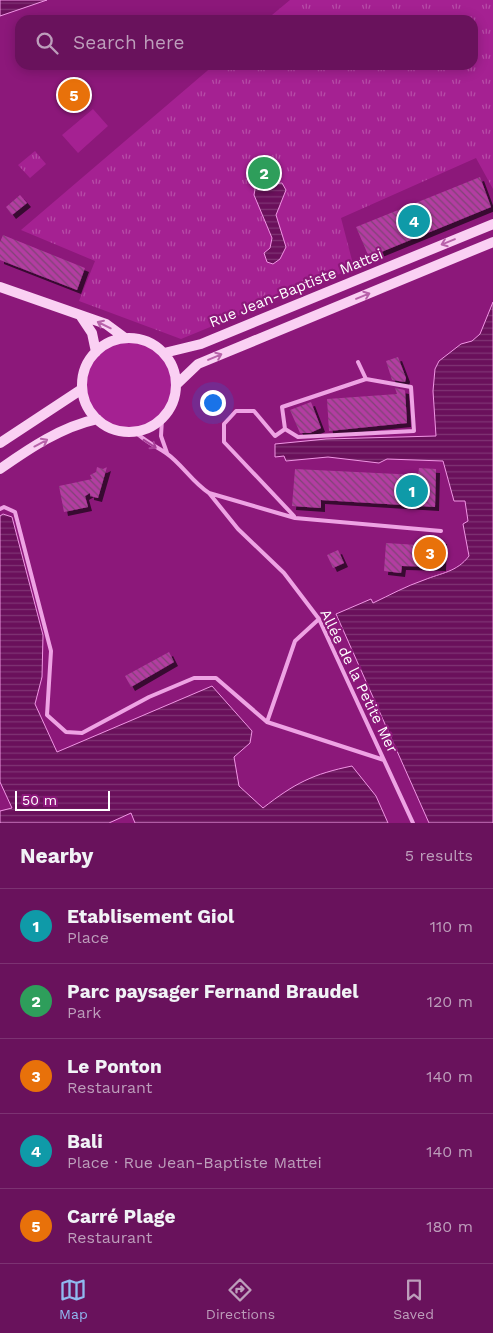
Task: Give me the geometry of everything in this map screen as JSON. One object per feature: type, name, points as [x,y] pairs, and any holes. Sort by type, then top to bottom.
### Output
[{"type":"main road","name":"Rue Jean-Baptiste Mattei","points":[[164,353],[200,344],[493,224]]},
{"type":"main road","points":[[176,385],[198,364],[493,242]]},
{"type":"main road","points":[[0,287],[106,324],[125,338]]},
{"type":"main road","points":[[80,316],[92,333],[96,352]]},
{"type":"main road","points":[[125,338],[140,339],[153,344],[164,353],[173,368],[176,385],[172,403],[162,418],[144,429],[134,432],[114,429],[97,419],[87,405],[82,389],[83,375],[88,362],[96,352],[110,342],[125,338]]},
{"type":"main road","points":[[0,443],[82,389]]},
{"type":"main road","points":[[0,469],[29,449],[77,423],[97,419]]},
{"type":"lane","points":[[358,362],[366,379]]},
{"type":"lane","points":[[366,379],[411,387],[414,431],[298,437],[285,430],[282,406],[366,379]]},
{"type":"lane","points":[[285,430],[275,436],[254,411],[236,411],[224,424],[224,442],[295,518]]},
{"type":"lane","points":[[162,418],[161,436],[167,454]]},
{"type":"lane","points":[[134,432],[148,444],[167,454]]},
{"type":"lane","name":"Allée de la Petite Mer","points":[[167,454],[199,487],[209,493],[295,518],[441,531]]},
{"type":"lane","name":"Allée de la Petite Mer","points":[[209,493],[238,529],[284,573],[319,619],[413,823]]},
{"type":"lane","points":[[0,509],[4,507],[15,512],[51,651],[47,715],[66,732],[82,733],[150,697],[194,678],[216,678],[267,722],[384,760]]},
{"type":"lane","points":[[267,722],[295,641],[319,619]]},
{"type":"green space","points":[[290,0],[493,0],[493,189],[476,158],[341,218],[354,268],[181,339],[79,301],[95,261],[21,230],[208,70],[478,70],[478,15],[272,15]]},
{"type":"green space","points":[[93,109],[108,126],[78,153],[62,135]]},
{"type":"green space","points":[[35,151],[46,164],[30,178],[18,165]]},
{"type":"green space","points":[[129,338],[147,342],[162,352],[172,367],[176,385],[172,403],[162,418],[147,428],[129,432],[111,428],[96,418],[86,403],[82,385],[86,367],[96,352],[111,342]]},
{"type":"shaded area","points":[[0,0],[47,0],[0,16]]},
{"type":"shaded area","points":[[258,172],[269,184],[282,183],[286,190],[276,215],[286,247],[280,259],[273,264],[267,262],[264,253],[270,248],[272,238],[254,195]]},
{"type":"shaded area","points":[[493,302],[493,823],[429,823],[336,614],[371,599],[373,603],[411,585],[459,566],[469,556],[463,524],[468,521],[465,501],[454,501],[443,461],[387,459],[379,463],[328,457],[286,461],[284,456],[275,457],[275,444],[326,439],[436,436],[433,391],[435,369],[439,361],[461,344],[472,341],[480,334]]},
{"type":"shaded area","points":[[3,514],[12,517],[43,635],[42,677],[35,704],[57,752],[212,686],[252,731],[250,743],[234,757],[239,786],[263,808],[285,792],[315,776],[352,766],[376,796],[388,823],[135,823],[131,813],[109,823],[0,823],[0,811],[12,808],[0,782],[0,516]]},
{"type":"building","points":[[75,82],[86,95],[73,106],[62,93]]},
{"type":"building","points":[[480,177],[491,207],[369,257],[356,227]]},
{"type":"building","points":[[20,195],[27,203],[12,215],[6,207]]},
{"type":"building","points":[[3,235],[85,268],[77,290],[0,260],[0,242]]},
{"type":"building","points":[[398,357],[406,378],[405,382],[392,380],[386,361]]},
{"type":"building","points":[[395,388],[405,390],[407,423],[329,431],[327,399],[397,394]]},
{"type":"building","points":[[311,402],[321,428],[310,433],[300,433],[290,410]]},
{"type":"building","points":[[97,467],[103,469],[107,467],[98,498],[90,496],[90,493],[85,496],[88,507],[64,512],[59,486],[92,479],[90,475],[96,472]]},
{"type":"building","points":[[419,468],[436,469],[435,507],[321,500],[321,508],[292,506],[295,469],[418,475]]},
{"type":"building","points":[[418,539],[443,540],[442,567],[402,566],[401,573],[384,571],[386,543],[418,545]]},
{"type":"building","points":[[338,550],[344,563],[333,568],[327,555]]},
{"type":"building","points":[[169,652],[174,662],[131,687],[125,676]]},
{"type":"place","name":"Carré Plage","points":[[74,95]]},
{"type":"place","name":"Parc paysager Fernand Braudel","points":[[264,173]]},
{"type":"place","name":"Bali","points":[[414,221]]},
{"type":"place","name":"Etablisement Giol","points":[[412,491]]},
{"type":"place","name":"Le Ponton","points":[[430,553]]}]
